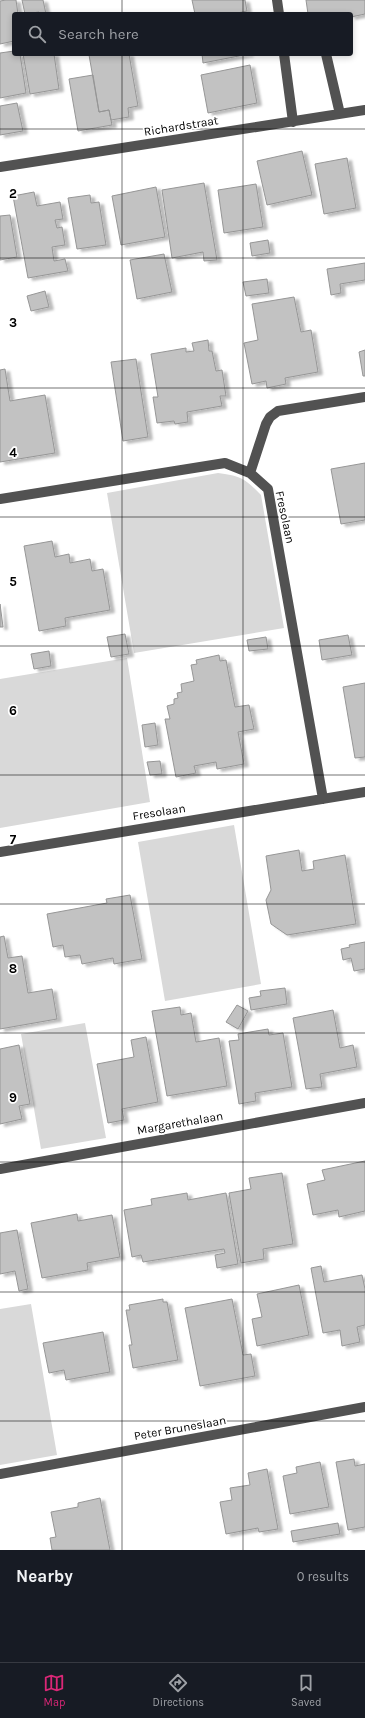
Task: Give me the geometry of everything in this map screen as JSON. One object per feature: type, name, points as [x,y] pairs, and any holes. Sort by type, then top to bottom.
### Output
[{"type":"street","points":[[277,0],[279,12]]},
{"type":"street","points":[[284,56],[293,122]]},
{"type":"street","points":[[326,56],[340,114]]},
{"type":"street","name":"Richardstraat","points":[[0,168],[365,110]]},
{"type":"street","points":[[250,473],[266,424],[270,417],[278,411],[365,397]]},
{"type":"street","name":"Fresolaan","points":[[0,499],[225,463],[250,473],[268,490],[323,799]]},
{"type":"street","name":"Fresolaan","points":[[0,852],[365,792]]},
{"type":"street","name":"Margarethalaan","points":[[0,1169],[365,1103]]},
{"type":"street","name":"Peter Bruneslaan","points":[[0,1474],[365,1407]]},
{"type":"shaded area","points":[[218,473],[232,475],[246,481],[261,495],[284,628],[134,653],[107,493]]},
{"type":"shaded area","points":[[127,658],[150,802],[0,828],[0,679]]},
{"type":"shaded area","points":[[234,825],[261,984],[165,1001],[138,842]]},
{"type":"shaded area","points":[[85,1023],[106,1138],[41,1149],[21,1034]]},
{"type":"shaded area","points":[[31,1304],[57,1455],[0,1465],[0,1309]]},
{"type":"building","points":[[16,0],[18,12],[12,12],[12,41],[0,44],[0,1]]},
{"type":"building","points":[[22,0],[43,0],[46,12],[25,12]]},
{"type":"building","points":[[192,0],[245,0],[247,11],[242,12],[195,12]]},
{"type":"building","points":[[306,0],[365,0],[365,14],[353,17],[353,12],[308,12]]},
{"type":"building","points":[[12,51],[12,56],[20,56],[26,93],[0,98],[0,53]]},
{"type":"building","points":[[23,56],[54,56],[59,89],[30,94]]},
{"type":"building","points":[[89,56],[129,56],[138,106],[128,108],[129,117],[111,120],[109,110],[99,112]]},
{"type":"building","points":[[202,56],[239,56],[203,63]]},
{"type":"building","points":[[250,65],[257,103],[208,113],[201,75]]},
{"type":"building","points":[[93,75],[99,112],[109,110],[112,125],[78,131],[69,79]]},
{"type":"building","points":[[17,103],[23,131],[0,135],[0,106]]},
{"type":"building","points":[[302,151],[312,195],[267,205],[257,161]]},
{"type":"building","points":[[347,158],[356,208],[324,214],[315,164]]},
{"type":"building","points":[[204,183],[217,260],[204,261],[203,252],[172,258],[162,190]]},
{"type":"building","points":[[256,184],[263,227],[224,233],[218,190]]},
{"type":"building","points":[[156,187],[165,237],[121,245],[112,196]]},
{"type":"building","points":[[34,192],[37,206],[60,202],[63,219],[55,220],[57,228],[62,227],[65,245],[52,247],[54,261],[65,259],[68,271],[28,278],[13,196]]},
{"type":"building","points":[[90,195],[91,203],[99,202],[106,245],[77,249],[68,198]]},
{"type":"building","points":[[10,215],[17,257],[0,260],[0,216]]},
{"type":"building","points":[[268,240],[270,253],[252,256],[250,243]]},
{"type":"building","points":[[164,254],[172,292],[137,299],[130,260]]},
{"type":"building","points":[[365,263],[365,280],[340,284],[341,293],[331,295],[327,269]]},
{"type":"building","points":[[267,279],[269,293],[246,296],[243,282]]},
{"type":"building","points":[[45,291],[49,307],[31,311],[27,296]]},
{"type":"building","points":[[294,297],[301,332],[311,330],[318,372],[285,378],[286,384],[267,388],[266,381],[252,384],[244,343],[258,340],[252,304]]},
{"type":"building","points":[[208,340],[209,351],[212,351],[216,371],[222,370],[226,396],[220,396],[222,406],[187,412],[188,422],[175,424],[174,421],[157,423],[153,397],[158,397],[151,354],[186,348],[186,352],[194,351],[192,343]]},
{"type":"building","points":[[365,350],[365,376],[363,376],[359,352]]},
{"type":"building","points":[[136,359],[148,437],[123,441],[111,362]]},
{"type":"building","points":[[5,369],[10,401],[45,395],[55,453],[0,462],[0,370]]},
{"type":"building","points":[[365,463],[365,520],[341,524],[331,469]]},
{"type":"building","points":[[52,541],[55,557],[69,554],[70,563],[90,559],[92,571],[103,569],[110,610],[65,618],[66,626],[39,631],[24,546]]},
{"type":"building","points":[[0,604],[3,627],[0,627]]},
{"type":"building","points":[[125,634],[129,654],[111,657],[107,637]]},
{"type":"building","points":[[348,635],[352,655],[322,660],[319,640]]},
{"type":"building","points":[[266,637],[268,649],[249,651],[247,640]]},
{"type":"building","points":[[49,651],[51,666],[34,669],[31,654]]},
{"type":"building","points":[[219,655],[220,661],[226,660],[235,707],[249,705],[254,729],[238,732],[244,764],[217,769],[216,762],[194,766],[196,773],[176,777],[165,719],[170,719],[167,706],[174,704],[174,699],[178,698],[177,693],[182,692],[181,684],[194,681],[191,665],[197,664],[196,660]]},
{"type":"building","points":[[365,683],[365,757],[355,758],[343,687]]},
{"type":"building","points":[[155,723],[158,745],[145,747],[142,725]]},
{"type":"building","points":[[160,761],[162,774],[150,775],[147,762]]},
{"type":"building","points":[[299,850],[302,871],[314,869],[313,861],[345,855],[356,924],[287,935],[271,924],[266,900],[271,890],[266,856]]},
{"type":"building","points":[[130,895],[142,959],[114,964],[113,958],[82,964],[80,955],[65,957],[63,945],[53,947],[47,914],[107,903],[106,899]]},
{"type":"building","points":[[4,936],[8,958],[22,956],[28,993],[52,989],[57,1019],[0,1029],[0,937]]},
{"type":"building","points":[[365,942],[365,969],[354,971],[351,958],[343,960],[341,949],[350,947],[349,945]]},
{"type":"building","points":[[285,988],[287,1004],[251,1010],[249,998],[261,996],[260,991]]},
{"type":"building","points":[[237,1005],[248,1011],[238,1029],[226,1022]]},
{"type":"building","points":[[180,1007],[181,1015],[191,1013],[196,1042],[219,1038],[227,1086],[167,1096],[152,1011]]},
{"type":"building","points":[[333,1010],[340,1048],[353,1045],[357,1067],[320,1074],[322,1087],[306,1089],[293,1018]]},
{"type":"building","points":[[268,1029],[269,1035],[283,1033],[292,1087],[255,1093],[256,1101],[239,1104],[229,1041],[239,1040],[238,1034]]},
{"type":"building","points":[[146,1037],[158,1102],[122,1109],[124,1120],[108,1123],[97,1064],[134,1057],[131,1040]]},
{"type":"building","points":[[19,1045],[30,1104],[19,1106],[22,1119],[0,1124],[0,1049]]},
{"type":"building","points":[[365,1161],[365,1211],[339,1217],[338,1210],[313,1215],[307,1184],[325,1180],[322,1170]]},
{"type":"building","points":[[282,1173],[293,1244],[263,1249],[264,1259],[241,1263],[229,1193],[251,1189],[249,1178]]},
{"type":"building","points":[[187,1193],[188,1200],[226,1193],[238,1264],[217,1268],[215,1255],[225,1253],[224,1249],[143,1262],[141,1255],[132,1257],[124,1210],[152,1205],[151,1199]]},
{"type":"building","points":[[77,1214],[78,1221],[112,1215],[120,1257],[87,1263],[88,1270],[42,1278],[31,1223]]},
{"type":"building","points":[[17,1230],[28,1289],[19,1291],[15,1271],[0,1274],[0,1233]]},
{"type":"building","points":[[321,1266],[324,1282],[362,1275],[365,1289],[365,1325],[357,1327],[360,1342],[342,1346],[340,1330],[323,1333],[311,1268]]},
{"type":"building","points":[[299,1285],[309,1335],[257,1346],[252,1319],[262,1317],[257,1294]]},
{"type":"building","points":[[163,1299],[163,1302],[167,1302],[178,1360],[133,1368],[129,1345],[132,1345],[126,1310],[130,1310],[129,1305]]},
{"type":"building","points":[[232,1299],[243,1355],[251,1354],[255,1376],[200,1386],[185,1308]]},
{"type":"building","points":[[103,1332],[110,1372],[66,1380],[64,1370],[49,1373],[43,1343]]},
{"type":"building","points":[[354,1459],[355,1466],[365,1464],[365,1527],[348,1530],[336,1462]]},
{"type":"building","points":[[320,1462],[329,1507],[290,1514],[283,1476],[297,1473],[296,1467]]},
{"type":"building","points":[[267,1469],[278,1529],[259,1532],[258,1528],[226,1534],[220,1502],[232,1500],[230,1488],[250,1485],[248,1473]]},
{"type":"building","points":[[100,1498],[110,1550],[52,1550],[50,1538],[56,1537],[51,1512],[78,1507],[78,1503]]},
{"type":"building","points":[[338,1523],[340,1534],[293,1542],[291,1531]]}]
